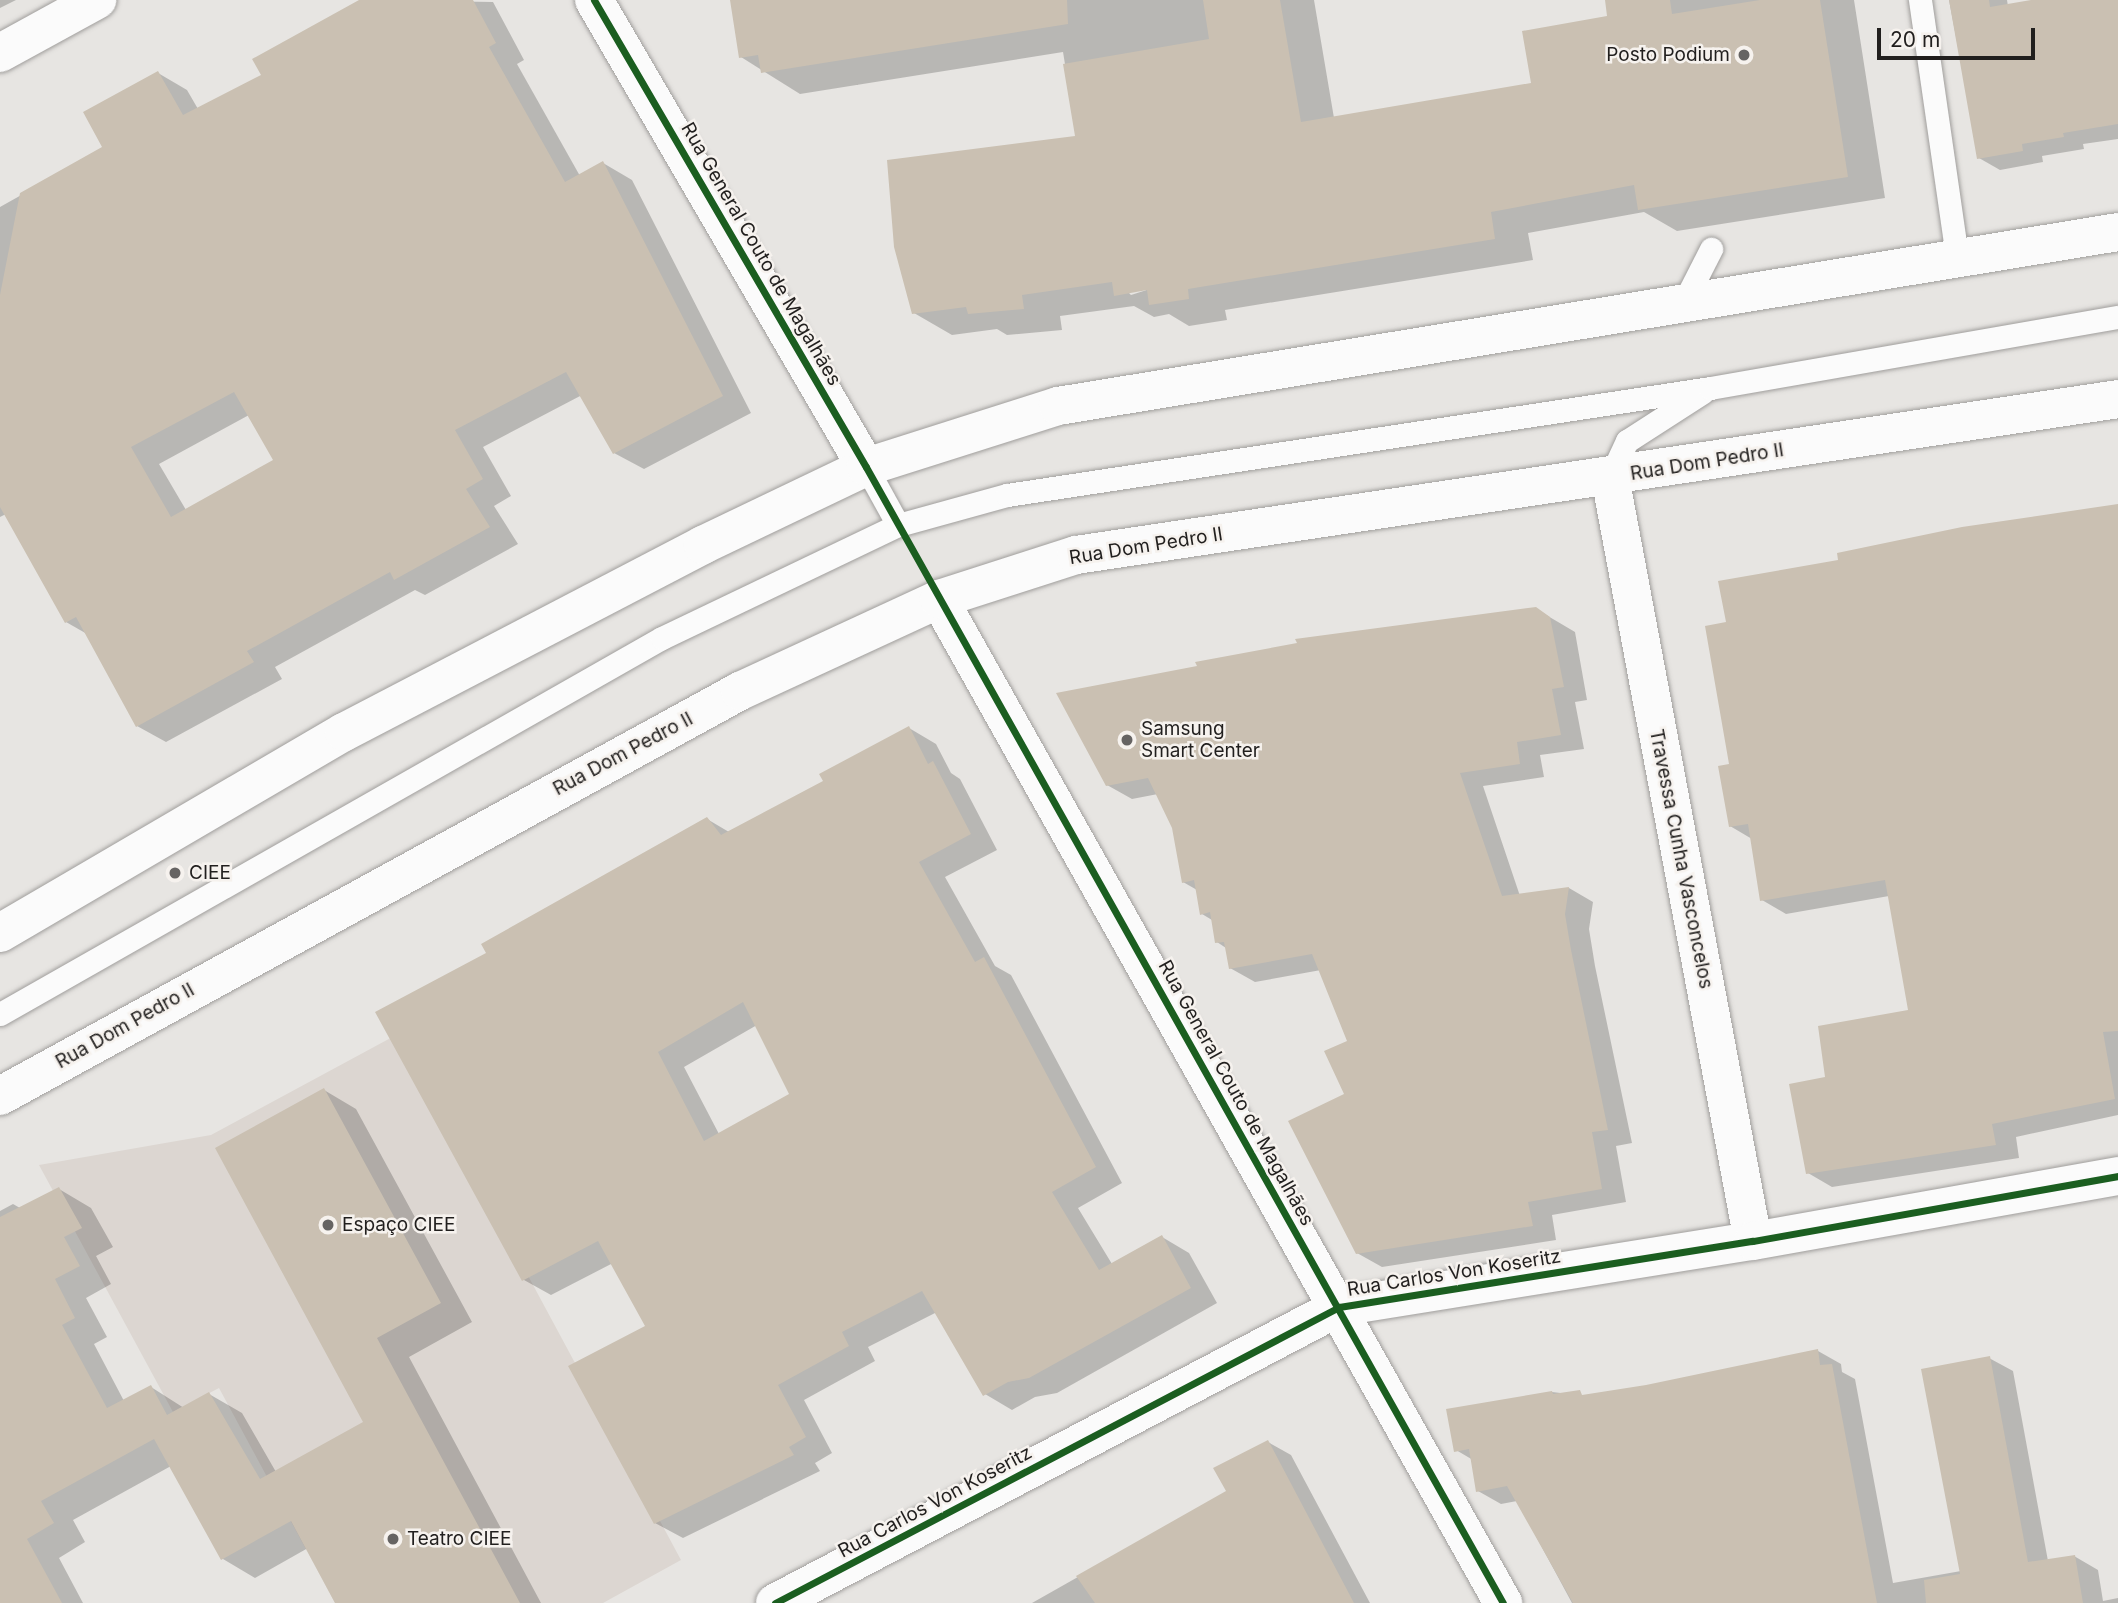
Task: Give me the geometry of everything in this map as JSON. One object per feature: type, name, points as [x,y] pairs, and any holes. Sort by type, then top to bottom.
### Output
[{"type":"main road","points":[[0,52],[97,0]]},
{"type":"main road","name":"Rua General Couto de Magalhães","points":[[594,0],[866,467]]},
{"type":"main road","points":[[0,933],[344,732],[703,545],[866,467],[1058,407],[2118,232]]},
{"type":"main road","name":"Rua Dom Pedro II","points":[[0,1096],[740,691],[939,599],[1076,555],[2118,399]]},
{"type":"main road","name":"Travessa Cunha Vasconcelos","points":[[1610,477],[1753,1241]]},
{"type":"main road","name":"Rua General Couto de Magalhães","points":[[939,599],[1503,1603]]},
{"type":"main road","name":"Rua Carlos Von Koseritz","points":[[775,1603],[1339,1307],[1753,1241],[2118,1176]]},
{"type":"lane","points":[[1920,0],[1957,258]]},
{"type":"lane","points":[[1683,304],[1711,249]]},
{"type":"lane","points":[[0,1014],[662,638],[898,525],[1007,495],[1710,388],[2118,317]]},
{"type":"lane","points":[[1610,477],[1627,441],[1710,388]]},
{"type":"lane","name":"Rua General Couto de Magalhães","points":[[866,467],[898,525]]},
{"type":"shaded area","points":[[398,1034],[681,1560],[603,1603],[335,1603],[219,1388],[173,1412],[39,1165],[211,1135]]},
{"type":"building","points":[[359,0],[473,0],[496,43],[489,47],[565,182],[603,161],[723,396],[613,454],[566,372],[455,430],[483,479],[466,489],[490,527],[394,580],[390,572],[247,651],[254,662],[136,727],[76,617],[65,623],[0,507],[0,295],[20,193],[102,147],[83,112],[158,71],[183,115],[261,75],[252,59]],"holes":[[[234,392],[273,460],[171,517],[131,447]]]},
{"type":"building","points":[[730,0],[1067,0],[1068,24],[761,73],[758,55],[739,58]]},
{"type":"building","points":[[1203,0],[1280,0],[1301,122],[1531,83],[1522,31],[1607,16],[1605,0],[1670,0],[1672,14],[1760,0],[1820,0],[1848,177],[1638,210],[1634,185],[1491,212],[1495,239],[1188,289],[1189,299],[1149,305],[1147,290],[1114,296],[1112,282],[1022,295],[1024,309],[968,314],[966,307],[912,314],[894,247],[887,160],[1075,136],[1063,64],[1209,39]]},
{"type":"building","points":[[1949,0],[1989,0],[1990,7],[2031,0],[2118,0],[2118,124],[2063,133],[2064,137],[2022,144],[2023,151],[1977,159]]},
{"type":"building","points":[[2118,504],[2118,1031],[2103,1032],[2115,1099],[1992,1124],[1996,1145],[1806,1174],[1789,1084],[1825,1077],[1818,1026],[1908,1010],[1885,880],[1760,901],[1748,824],[1729,827],[1718,766],[1729,764],[1705,626],[1726,622],[1718,581],[1838,560],[1837,553],[1962,527]]},
{"type":"building","points":[[1536,607],[1550,617],[1564,687],[1552,689],[1561,735],[1517,742],[1520,764],[1460,773],[1502,896],[1569,887],[1565,914],[1608,1130],[1592,1132],[1602,1189],[1528,1202],[1533,1226],[1356,1254],[1288,1121],[1344,1094],[1324,1051],[1347,1041],[1312,954],[1229,969],[1224,942],[1215,943],[1210,912],[1200,915],[1194,880],[1182,883],[1172,828],[1148,778],[1106,786],[1056,693],[1197,666],[1195,662],[1297,643],[1295,639]]},
{"type":"building","points":[[909,726],[928,764],[933,761],[971,834],[919,862],[975,962],[984,957],[1096,1167],[1052,1192],[1099,1270],[1162,1235],[1191,1288],[1029,1378],[1008,1382],[983,1396],[922,1291],[842,1332],[849,1346],[778,1385],[806,1437],[789,1447],[794,1455],[654,1524],[568,1366],[645,1326],[598,1241],[522,1281],[375,1012],[486,953],[481,944],[707,817],[721,835],[823,781],[819,774]],"holes":[[[743,1002],[789,1094],[704,1141],[658,1052]]]},
{"type":"building","points":[[324,1088],[441,1303],[377,1338],[520,1603],[335,1603],[291,1521],[221,1560],[154,1439],[41,1501],[54,1523],[27,1539],[62,1603],[0,1603],[0,1217],[59,1187],[82,1228],[64,1237],[80,1266],[55,1279],[75,1318],[62,1325],[107,1408],[151,1385],[167,1415],[209,1392],[260,1479],[363,1422],[215,1148]]},
{"type":"building","points":[[1818,1349],[1820,1365],[1832,1364],[1877,1603],[1573,1603],[1507,1486],[1476,1492],[1469,1449],[1454,1452],[1446,1409],[1552,1391],[1553,1394],[1580,1390],[1582,1395],[1646,1385]]},
{"type":"building","points":[[1990,1356],[2028,1562],[2075,1555],[2083,1603],[1926,1603],[1924,1580],[1960,1574],[1921,1369]]},
{"type":"building","points":[[1268,1440],[1354,1603],[1095,1603],[1076,1576],[1226,1491],[1213,1468]]},
{"type":"cycle path","points":[[594,0],[866,467],[1503,1603]]},
{"type":"cycle path","points":[[775,1603],[1339,1307],[1753,1241],[2118,1176]]},
{"type":"place","name":"Posto Podium","points":[[1744,55]]},
{"type":"place","name":"Samsung Smart Center","points":[[1127,740]]},
{"type":"place","name":"CIEE","points":[[175,873]]},
{"type":"place","name":"Espaço CIEE","points":[[328,1225]]},
{"type":"place","name":"Teatro CIEE","points":[[393,1539]]}]
